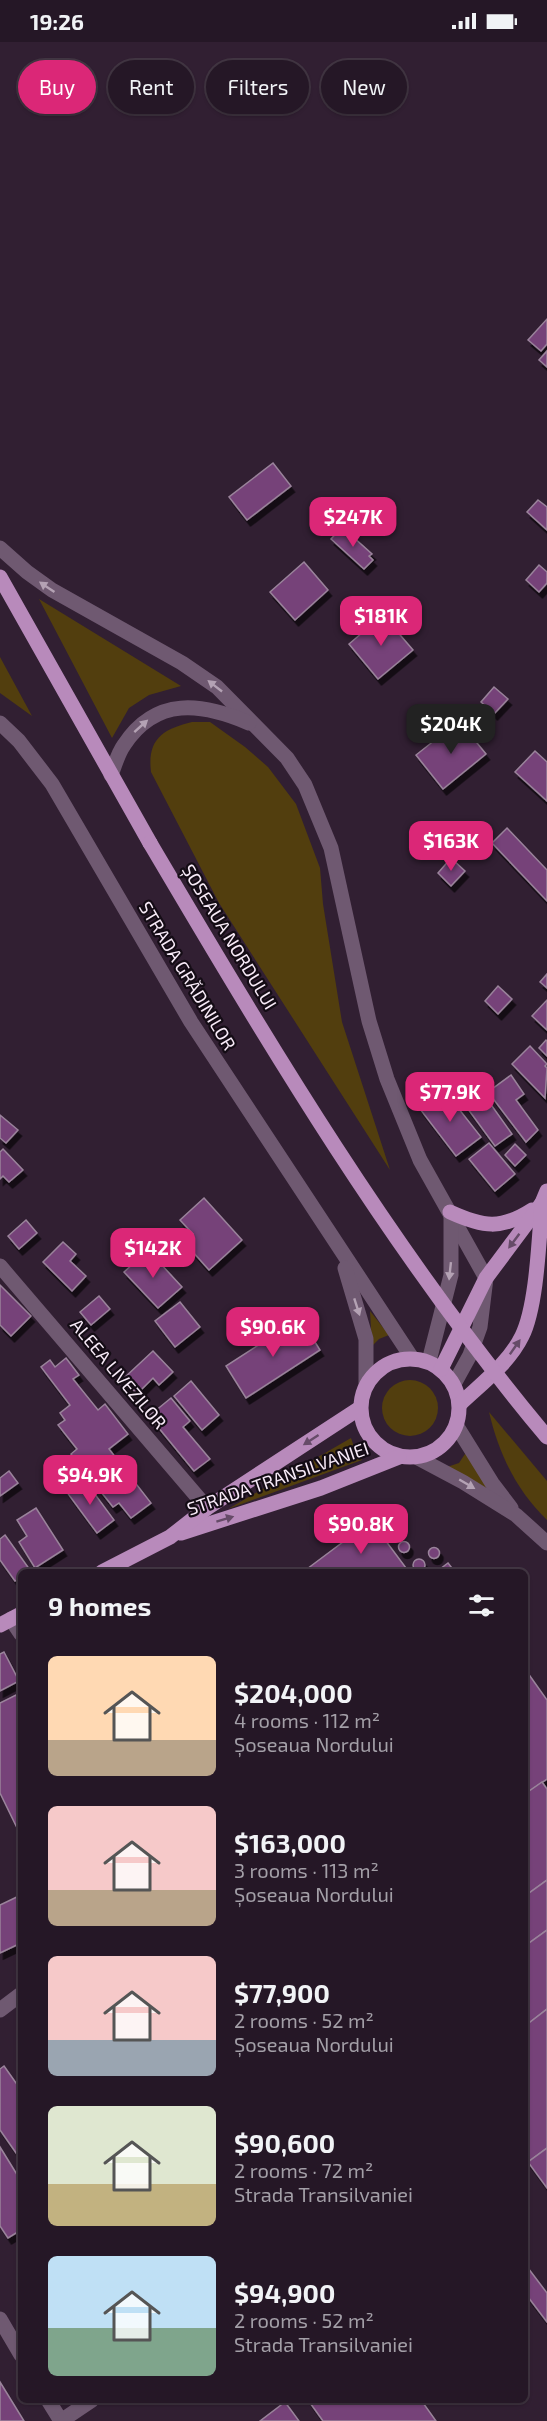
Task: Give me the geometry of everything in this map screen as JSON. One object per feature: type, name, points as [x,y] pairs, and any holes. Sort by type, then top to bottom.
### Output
[{"type":"main road","name":"ȘOSEAUA NORDULUI","points":[[0,578],[150,843],[256,1022],[346,1164],[434,1292],[547,1437]]},
{"type":"main road","points":[[450,1212],[472,1222],[493,1225],[514,1221],[545,1197]]},
{"type":"main road","points":[[460,1404],[506,1360],[522,1337],[529,1316],[543,1243],[545,1197]]},
{"type":"main road","points":[[435,1365],[486,1278],[545,1197]]},
{"type":"main road","points":[[412,1358],[435,1365],[454,1384],[460,1404],[456,1425],[447,1441],[433,1452],[416,1457],[399,1457],[387,1452],[372,1439],[362,1421],[360,1408],[366,1385],[380,1368],[401,1359],[412,1358]]},
{"type":"main road","name":"STRADA TRANSILVANIEI","points":[[170,1537],[207,1508],[360,1408]]},
{"type":"main road","name":"STRADA TRANSILVANIEI","points":[[108,1569],[170,1537],[321,1488],[399,1457]]},
{"type":"street","points":[[0,548],[52,590],[182,663],[218,687],[257,727],[299,776],[318,814],[331,848],[369,1021],[387,1079],[420,1161],[486,1278],[480,1327],[470,1355],[454,1384]]},
{"type":"street","points":[[111,775],[123,745],[144,722],[172,709],[196,707],[220,711],[257,727]]},
{"type":"street","name":"STRADA GRĂDINILOR","points":[[0,723],[19,741],[52,784],[190,1022],[339,1251]]},
{"type":"street","points":[[435,1365],[450,1275],[450,1212]]},
{"type":"street","points":[[339,1251],[412,1358]]},
{"type":"street","points":[[339,1251],[366,1339],[366,1385]]},
{"type":"street","name":"ALEEA LIVEZILOR","points":[[0,1266],[207,1508]]},
{"type":"street","points":[[456,1425],[492,1483],[516,1515]]},
{"type":"street","points":[[416,1457],[463,1482],[516,1515],[547,1543]]},
{"type":"street","points":[[0,2010],[18,1996]]},
{"type":"street","points":[[0,2319],[18,2350]]},
{"type":"street","points":[[50,2403],[61,2421],[88,2403]]},
{"type":"shaded area","points":[[39,599],[181,686],[149,695],[129,708],[112,738]]},
{"type":"shaded area","points":[[0,657],[32,716],[0,693]]},
{"type":"shaded area","points":[[192,722],[210,722],[245,747],[268,767],[296,804],[320,868],[323,904],[342,1022],[390,1170],[219,903],[151,772],[152,751],[159,737],[173,728]]},
{"type":"shaded area","points":[[370,1311],[389,1335],[379,1339],[372,1346]]},
{"type":"shaded area","points":[[405,1380],[415,1380],[430,1388],[436,1397],[438,1408],[436,1419],[430,1428],[415,1436],[405,1436],[394,1431],[387,1424],[382,1413],[382,1403],[387,1392],[394,1385]]},
{"type":"shaded area","points":[[489,1412],[547,1481],[547,1520],[526,1496],[510,1470]]},
{"type":"shaded area","points":[[351,1438],[356,1453],[362,1460],[228,1509]]},
{"type":"shaded area","points":[[467,1451],[488,1490],[447,1467],[459,1463]]},
{"type":"building","points":[[547,319],[547,344],[541,351],[528,340]]},
{"type":"building","points":[[547,351],[547,367],[539,360]]},
{"type":"building","points":[[273,463],[291,486],[247,520],[229,497]]},
{"type":"building","points":[[538,500],[547,507],[547,530],[527,512]]},
{"type":"building","points":[[342,527],[372,554],[369,556],[373,560],[364,569],[331,539]]},
{"type":"building","points":[[304,562],[328,590],[295,620],[270,592]]},
{"type":"building","points":[[539,565],[547,572],[547,583],[539,592],[526,580]]},
{"type":"building","points":[[383,615],[413,650],[378,679],[349,644]]},
{"type":"building","points":[[494,687],[508,699],[494,714],[481,702]]},
{"type":"building","points":[[459,721],[486,754],[443,789],[416,755]]},
{"type":"building","points":[[535,751],[547,762],[547,801],[515,772]]},
{"type":"building","points":[[507,828],[547,870],[547,901],[492,843]]},
{"type":"building","points":[[451,858],[465,871],[451,886],[438,873]]},
{"type":"building","points":[[547,974],[547,988],[540,982]]},
{"type":"building","points":[[498,986],[512,999],[498,1014],[485,1001]]},
{"type":"building","points":[[547,1000],[547,1030],[532,1016]]},
{"type":"building","points":[[547,1041],[547,1056],[539,1048]]},
{"type":"building","points":[[530,1046],[547,1064],[545,1066],[547,1068],[545,1098],[512,1064]]},
{"type":"building","points":[[511,1075],[524,1094],[516,1100],[538,1130],[526,1142],[488,1092]]},
{"type":"building","points":[[444,1090],[481,1137],[456,1156],[420,1109]]},
{"type":"building","points":[[482,1092],[512,1134],[495,1146],[465,1105]]},
{"type":"building","points":[[0,1115],[18,1130],[6,1143],[0,1138]]},
{"type":"building","points":[[489,1143],[515,1174],[495,1191],[469,1159]]},
{"type":"building","points":[[515,1144],[526,1155],[515,1166],[505,1155]]},
{"type":"building","points":[[3,1149],[23,1170],[9,1182],[3,1176],[0,1179],[0,1152]]},
{"type":"building","points":[[204,1198],[242,1240],[209,1270],[184,1242],[193,1234],[180,1220]]},
{"type":"building","points":[[26,1220],[37,1233],[19,1249],[8,1236]]},
{"type":"building","points":[[63,1242],[76,1254],[70,1261],[86,1276],[72,1291],[43,1262]]},
{"type":"building","points":[[148,1250],[182,1287],[158,1308],[124,1272]]},
{"type":"building","points":[[0,1285],[31,1316],[11,1336],[0,1325]]},
{"type":"building","points":[[99,1296],[110,1309],[91,1325],[80,1312]]},
{"type":"building","points":[[180,1302],[200,1327],[175,1347],[155,1321]]},
{"type":"building","points":[[300,1318],[320,1350],[246,1398],[226,1366]]},
{"type":"building","points":[[153,1351],[173,1372],[159,1385],[153,1378],[137,1394],[123,1379]]},
{"type":"building","points":[[66,1358],[79,1375],[73,1379],[98,1410],[105,1404],[128,1434],[109,1449],[151,1503],[131,1518],[119,1503],[113,1507],[71,1454],[77,1449],[58,1425],[65,1420],[60,1413],[70,1405],[41,1367],[50,1360],[55,1367]]},
{"type":"building","points":[[191,1381],[219,1415],[202,1430],[174,1396]]},
{"type":"building","points":[[171,1398],[190,1421],[183,1427],[210,1459],[194,1471],[149,1416]]},
{"type":"building","points":[[9,1471],[18,1483],[0,1496],[0,1478]]},
{"type":"building","points":[[83,1478],[114,1520],[97,1533],[66,1491]]},
{"type":"building","points":[[36,1508],[63,1550],[35,1568],[19,1542],[27,1536],[17,1520]]},
{"type":"building","points":[[371,1521],[407,1569],[307,1569]]},
{"type":"building","points":[[386,1521],[391,1526],[386,1531],[381,1526]]},
{"type":"building","points":[[5,1535],[29,1569],[18,1569],[18,1579],[15,1581],[0,1560],[0,1539]]},
{"type":"building","points":[[404,1541],[410,1547],[404,1553],[398,1547]]},
{"type":"building","points":[[434,1547],[440,1553],[434,1559],[428,1553]]},
{"type":"building","points":[[419,1559],[425,1565],[423,1569],[415,1569],[413,1565],[415,1561]]},
{"type":"building","points":[[448,1563],[453,1569],[440,1569]]},
{"type":"building","points":[[4,1652],[18,1682],[0,1691],[0,1654]]},
{"type":"building","points":[[528,1673],[547,1700],[547,1779],[528,1792]]},
{"type":"building","points":[[16,1695],[18,1699],[18,1830],[0,1793],[0,1703]]},
{"type":"building","points":[[542,1782],[547,1789],[547,1880],[528,1894],[528,1792]]},
{"type":"building","points":[[547,1880],[547,1930],[528,1944],[528,1894]]},
{"type":"building","points":[[18,1896],[18,1944],[0,1953],[0,1905]]},
{"type":"building","points":[[547,1930],[547,2009],[528,2024],[528,1944]]},
{"type":"building","points":[[547,2009],[547,2148],[528,2162],[528,2024]]},
{"type":"building","points":[[4,2066],[18,2086],[18,2156],[0,2130],[0,2069]]},
{"type":"building","points":[[0,2147],[18,2176],[18,2232],[8,2238],[0,2226]]},
{"type":"building","points":[[547,2148],[547,2188],[528,2162]]},
{"type":"building","points":[[528,2268],[547,2293],[547,2322],[528,2297]]},
{"type":"building","points":[[0,2382],[24,2421],[0,2421]]},
{"type":"building","points":[[286,2403],[299,2421],[260,2421]]},
{"type":"building","points":[[310,2403],[423,2403],[436,2421],[323,2421]]}]
